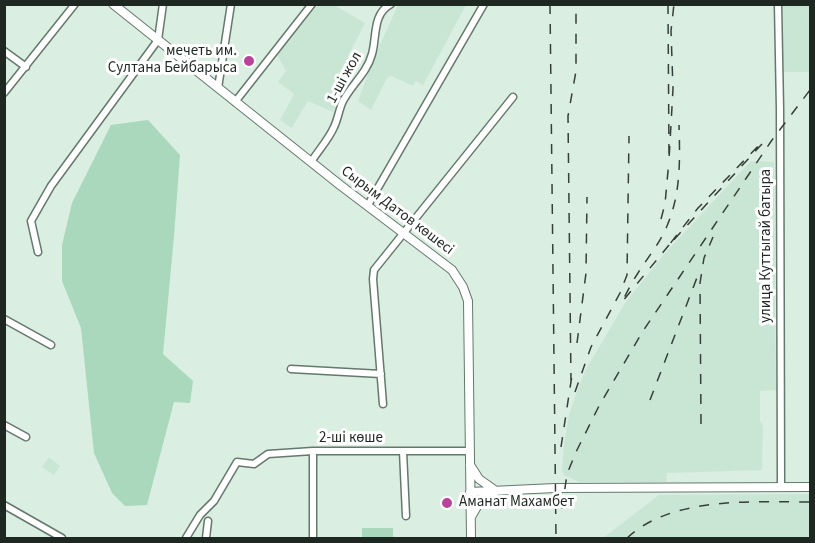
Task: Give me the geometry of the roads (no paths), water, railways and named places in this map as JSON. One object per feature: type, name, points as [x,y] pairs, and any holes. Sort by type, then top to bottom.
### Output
[{"type":"main road","name":"Сырым Датов көшесі","points":[[113,4],[311,162],[452,270],[463,287],[468,301],[471,538]]},
{"type":"main road","points":[[469,463],[479,479],[496,491]]},
{"type":"main road","points":[[470,492],[564,488],[810,487]]},
{"type":"main road","points":[[471,518],[479,503],[496,491]]},
{"type":"street","points":[[4,93],[75,4]]},
{"type":"street","points":[[38,252],[31,221],[51,186],[158,40],[163,4]]},
{"type":"street","points":[[218,88],[231,4]]},
{"type":"street","points":[[235,102],[312,4]]},
{"type":"street","name":"1-ші жол","points":[[311,162],[334,129],[344,101],[366,70],[373,53],[375,27],[380,15],[391,4]]},
{"type":"street","points":[[368,204],[484,4]]},
{"type":"street","name":"улица Куттыгай батыра","points":[[778,4],[781,117],[781,488]]},
{"type":"street","points":[[4,51],[26,67]]},
{"type":"street","points":[[383,404],[374,270],[513,97]]},
{"type":"street","points":[[4,320],[51,345]]},
{"type":"street","points":[[291,369],[381,374]]},
{"type":"street","points":[[4,425],[26,437]]},
{"type":"street","points":[[313,451],[313,538]]},
{"type":"street","name":"2-ші көше","points":[[186,538],[200,515],[214,501],[237,462],[254,464],[268,454],[313,451],[469,451]]},
{"type":"street","points":[[404,451],[406,516]]},
{"type":"street","points":[[4,505],[62,538]]},
{"type":"street","points":[[206,538],[208,521]]},
{"type":"railway","points":[[550,4],[556,538]]},
{"type":"railway","points":[[668,4],[669,160],[673,89],[671,31],[674,4]]},
{"type":"railway","points":[[571,383],[568,116],[576,71],[576,7]]},
{"type":"railway","points":[[562,509],[567,474],[576,452],[599,406],[643,331],[772,140],[810,90]]},
{"type":"railway","points":[[669,245],[622,302],[661,238],[672,214],[679,176],[679,125]]},
{"type":"railway","points":[[575,392],[591,347],[627,275],[629,136]]},
{"type":"railway","points":[[762,144],[669,245],[698,208],[764,140]]},
{"type":"railway","points":[[661,219],[665,204],[669,160]]},
{"type":"railway","points":[[577,343],[586,273],[587,197]]},
{"type":"railway","points":[[701,424],[700,283],[704,258],[713,237]]},
{"type":"railway","points":[[650,400],[698,275]]},
{"type":"railway","points":[[561,447],[572,375]]},
{"type":"railway","points":[[627,538],[645,524],[689,508],[738,502],[810,502]]},
{"type":"place","name":"мечеть им. Султана Бейбарыса","points":[[249,61]]},
{"type":"place","name":"Аманат Махамбет","points":[[447,503]]}]
